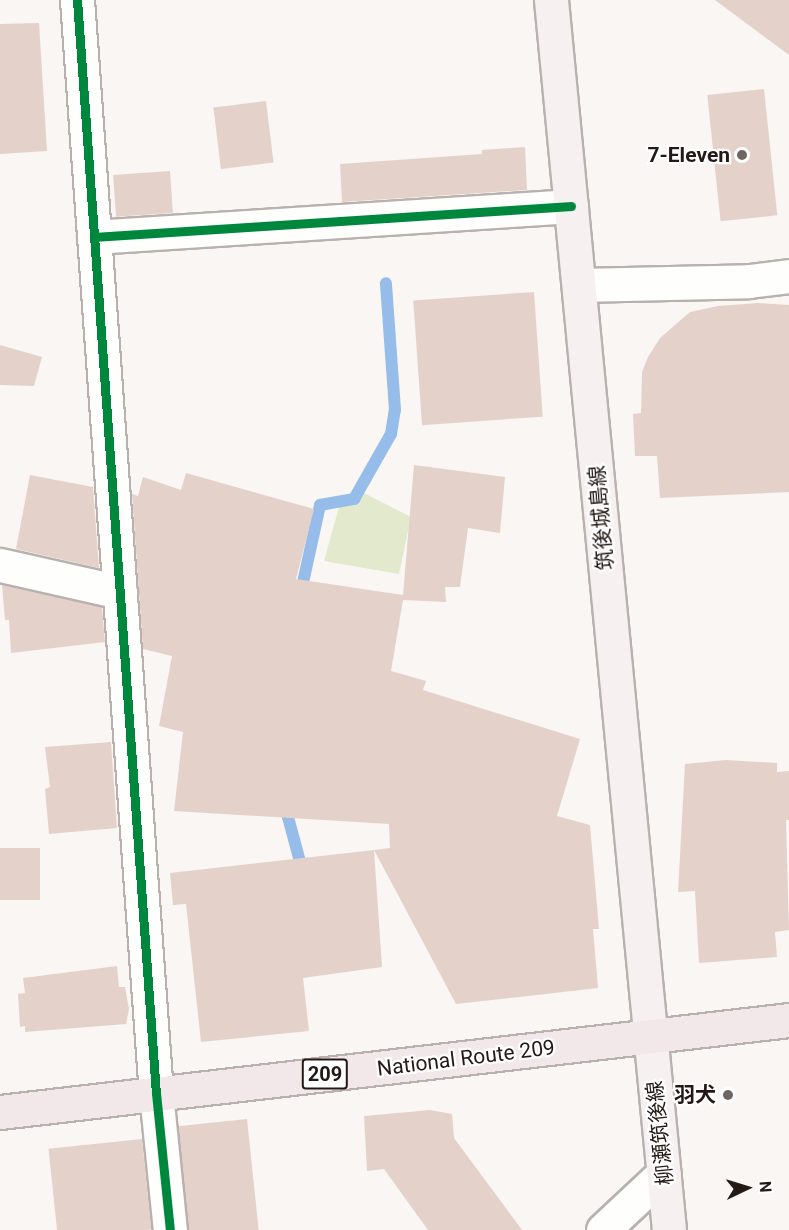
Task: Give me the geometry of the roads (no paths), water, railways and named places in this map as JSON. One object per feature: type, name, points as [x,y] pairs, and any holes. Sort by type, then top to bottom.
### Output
[{"type":"highway","name":"National Route 209","points":[[0,1112],[650,1036],[786,1016]]},
{"type":"main road","name":"筑後城島線","points":[[551,0],[650,1036]]},
{"type":"main road","name":"柳瀬筑後線","points":[[650,1036],[669,1230]]},
{"type":"street","points":[[77,0],[156,1093],[170,1230]]},
{"type":"street","points":[[94,237],[571,206]]},
{"type":"street","points":[[579,285],[749,281],[789,276]]},
{"type":"street","points":[[0,565],[120,592]]},
{"type":"street","points":[[603,1230],[664,1173]]},
{"type":"waterway","points":[[303,596],[302,587],[320,505],[354,499],[391,434],[395,410],[386,283]]},
{"type":"waterway","points":[[288,803],[288,817],[303,873]]},
{"type":"place","name":"7-Eleven","points":[[742,155]]},
{"type":"place","name":"羽犬","points":[[728,1095]]}]
